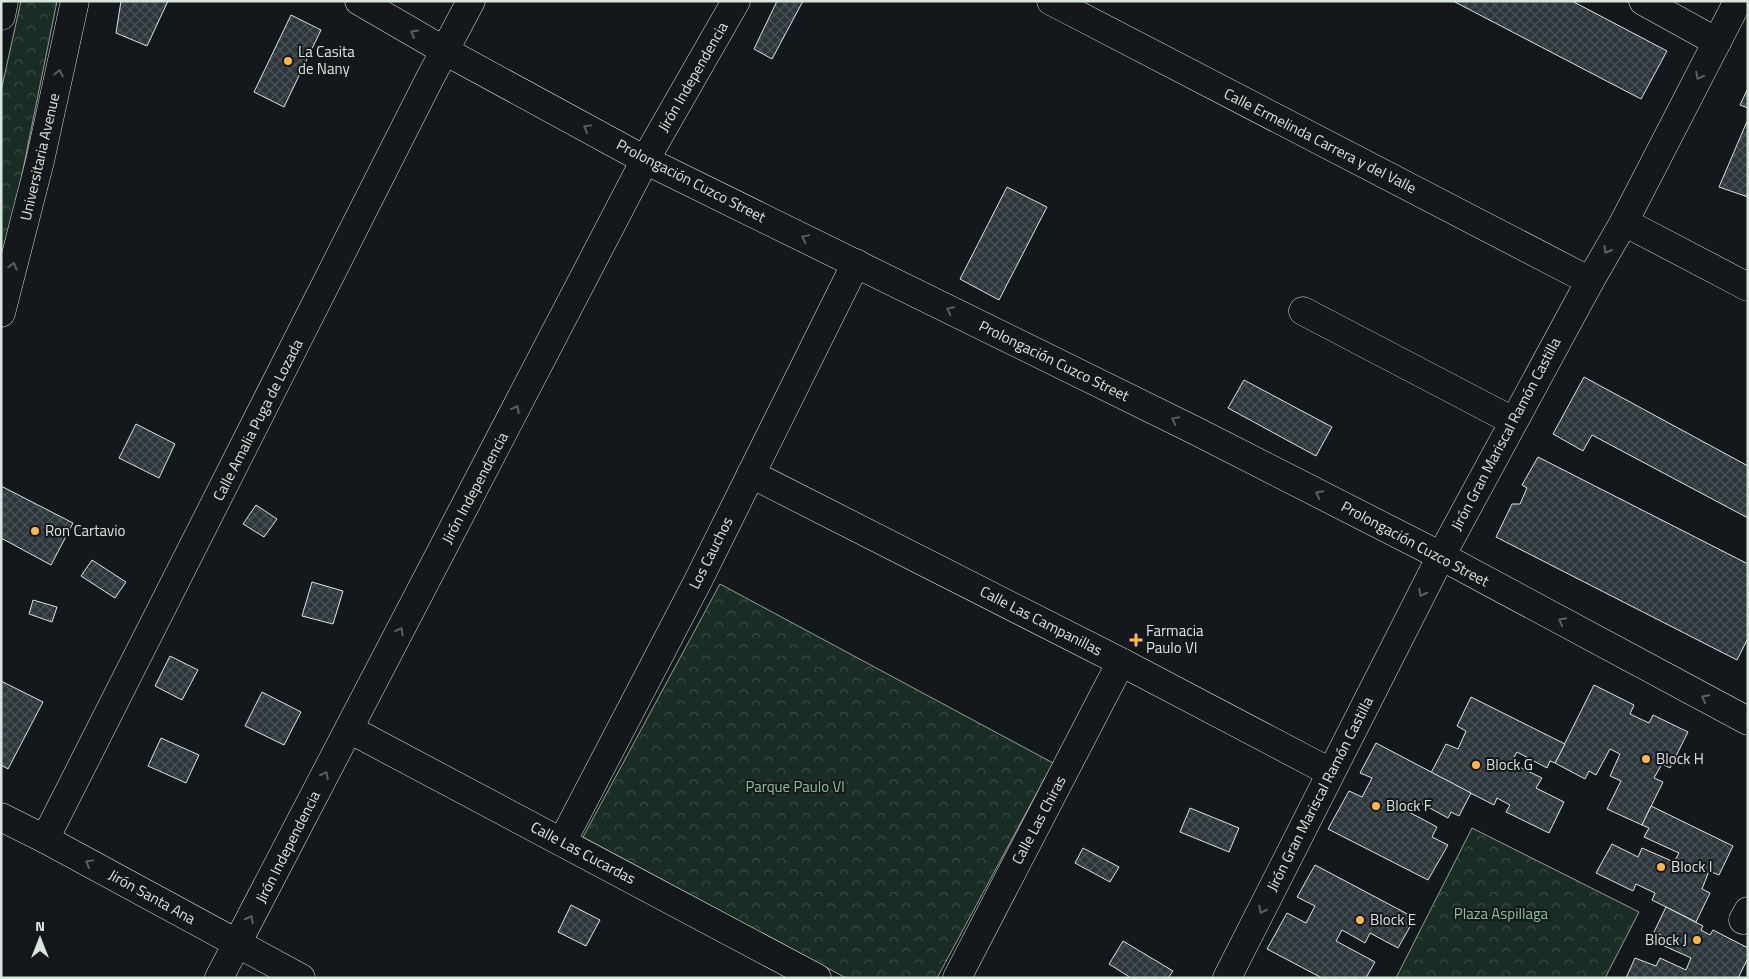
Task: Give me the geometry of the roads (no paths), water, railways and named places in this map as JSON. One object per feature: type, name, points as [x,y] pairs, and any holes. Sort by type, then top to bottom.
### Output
[{"type":"street","points":[[1,16],[4,1]]},
{"type":"street","name":"Universitaria Avenue","points":[[1,313],[40,161],[75,1]]},
{"type":"street","name":"Prolongación Cuzco Street","points":[[359,1],[645,160],[1194,430],[1440,556],[1748,721]]},
{"type":"street","name":"Calle Amalia Puga de Lozada","points":[[45,839],[471,1]]},
{"type":"street","name":"Jirón Independencia","points":[[219,978],[645,160],[736,1]]},
{"type":"street","name":"Calle Ermelinda Carrera y del Valle","points":[[1051,1],[1590,280]]},
{"type":"street","points":[[1643,1],[1717,42]]},
{"type":"street","name":"Jirón Gran Mariscal Ramón Castilla","points":[[1227,978],[1440,556],[1590,280],[1624,222],[1738,1]]},
{"type":"street","points":[[1624,222],[1748,287]]},
{"type":"street","name":"Los Cauchos","points":[[562,842],[693,590],[856,264]]},
{"type":"street","points":[[1303,312],[1513,421]]},
{"type":"street","name":"Calle Las Campanillas","points":[[751,474],[1121,662],[1330,772]]},
{"type":"street","name":"Calle Las Chiras","points":[[957,978],[1121,662]]},
{"type":"street","name":"Calle Las Cucardas","points":[[349,729],[817,978]]},
{"type":"street","name":"Jirón Santa Ana","points":[[1,817],[301,978]]},
{"type":"place","name":"La Casita de Nany","points":[[288,61]]},
{"type":"place","name":"Ron Cartavio","points":[[35,531]]},
{"type":"place","name":"Farmacia Paulo VI","points":[[1136,640]]},
{"type":"place","name":"Block H","points":[[1646,759]]},
{"type":"place","name":"Block G","points":[[1476,765]]},
{"type":"place","name":"Block F","points":[[1376,806]]},
{"type":"place","name":"Block I","points":[[1661,867]]},
{"type":"place","name":"Block E","points":[[1360,920]]},
{"type":"place","name":"Block J","points":[[1697,940]]},
{"type":"park label","name":"Parque Paulo Vl","points":[[795,787]]},
{"type":"park label","name":"Plaza Aspillaga","points":[[1501,914]]}]
